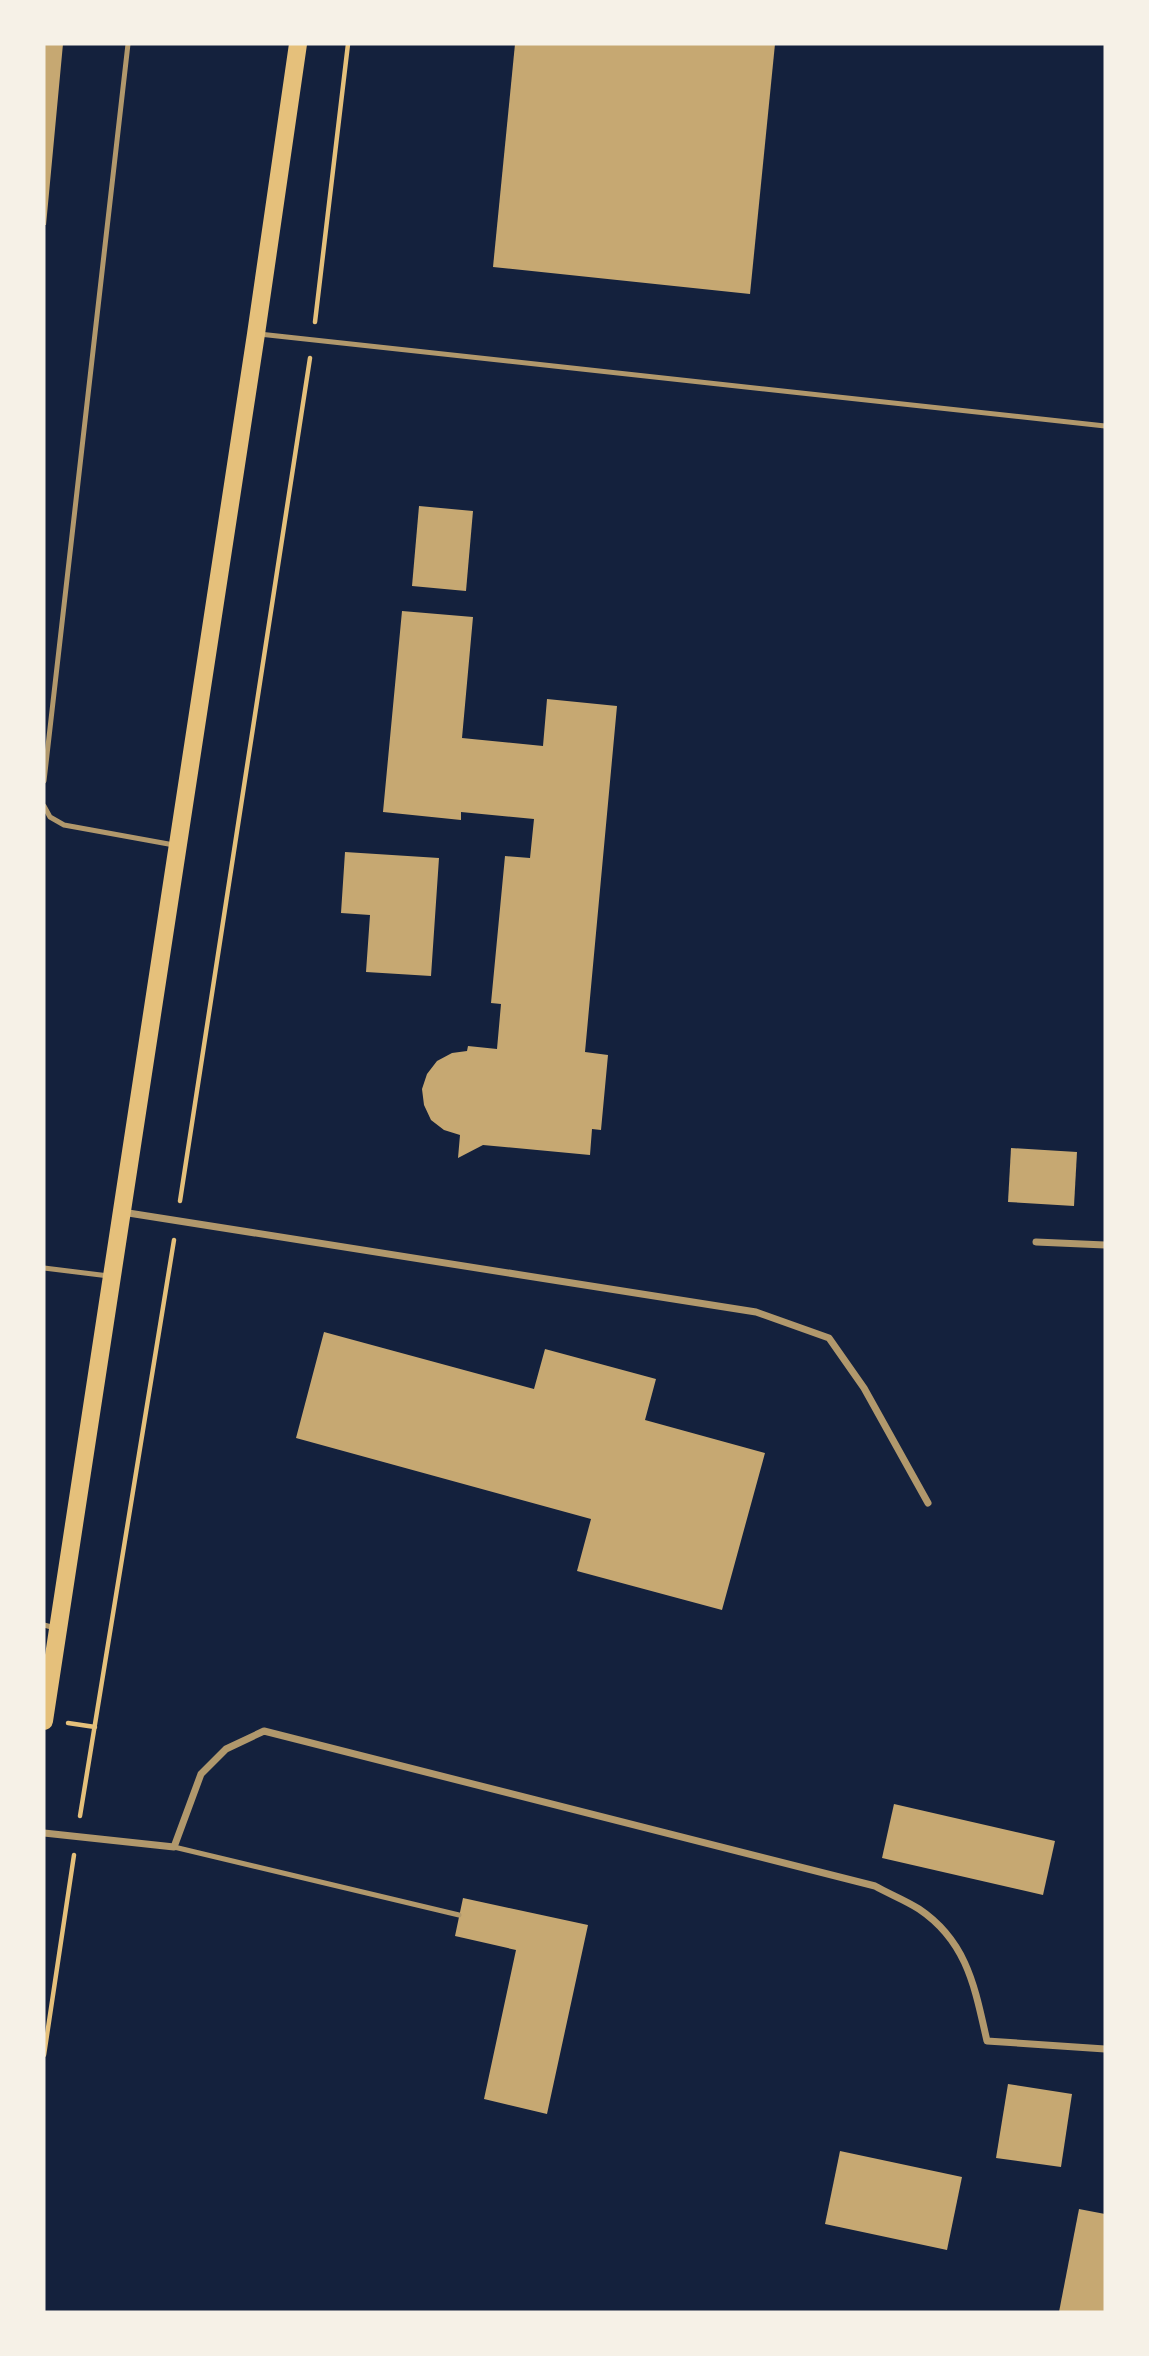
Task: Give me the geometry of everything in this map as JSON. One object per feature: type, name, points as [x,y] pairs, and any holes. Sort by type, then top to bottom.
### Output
[{"type":"main road","points":[[44,1721],[51,1627],[112,1277],[298,44]]},
{"type":"street","points":[[122,1212],[756,1312],[829,1338],[864,1388],[928,1503]]},
{"type":"street","points":[[1036,1242],[1105,1245]]},
{"type":"street","points":[[44,1833],[174,1847],[201,1774],[226,1749],[264,1731],[875,1886],[920,1910],[951,1939],[972,1978],[987,2041],[1105,2049]]},
{"type":"lane","points":[[44,781],[128,44]]},
{"type":"lane","points":[[256,334],[1105,426]]},
{"type":"lane","points":[[44,806],[50,817],[64,825],[176,845]]},
{"type":"lane","points":[[44,1268],[112,1277]]},
{"type":"lane","points":[[174,1847],[459,1914]]},
{"type":"path","points":[[44,2055],[177,1221],[313,340],[348,44]]},
{"type":"building","points":[[44,44],[63,44],[46,225],[44,225]]},
{"type":"building","points":[[515,44],[775,44],[750,294],[493,267]]},
{"type":"building","points":[[419,506],[473,511],[466,591],[412,586]]},
{"type":"building","points":[[402,611],[473,617],[462,738],[543,746],[547,699],[617,706],[585,1052],[608,1055],[601,1130],[592,1129],[590,1155],[483,1145],[458,1158],[460,1135],[444,1130],[431,1120],[424,1105],[422,1089],[427,1074],[437,1061],[452,1053],[467,1051],[468,1046],[497,1049],[501,1004],[491,1003],[505,856],[530,858],[534,819],[461,812],[461,820],[383,812]]},
{"type":"building","points":[[345,852],[439,858],[431,976],[366,972],[370,915],[341,913]]},
{"type":"building","points":[[1011,1148],[1077,1152],[1074,1206],[1008,1202]]},
{"type":"building","points":[[324,1332],[534,1389],[545,1349],[656,1379],[645,1420],[765,1453],[722,1610],[577,1571],[591,1519],[296,1438]]},
{"type":"building","points":[[894,1804],[1055,1841],[1043,1895],[882,1858]]},
{"type":"building","points":[[463,1898],[588,1925],[547,2114],[484,2099],[516,1950],[455,1936]]},
{"type":"building","points":[[1008,2084],[1072,2094],[1061,2167],[996,2158]]},
{"type":"building","points":[[840,2151],[962,2177],[947,2250],[825,2224]]},
{"type":"building","points":[[1079,2209],[1105,2214],[1105,2312],[1059,2312]]}]
